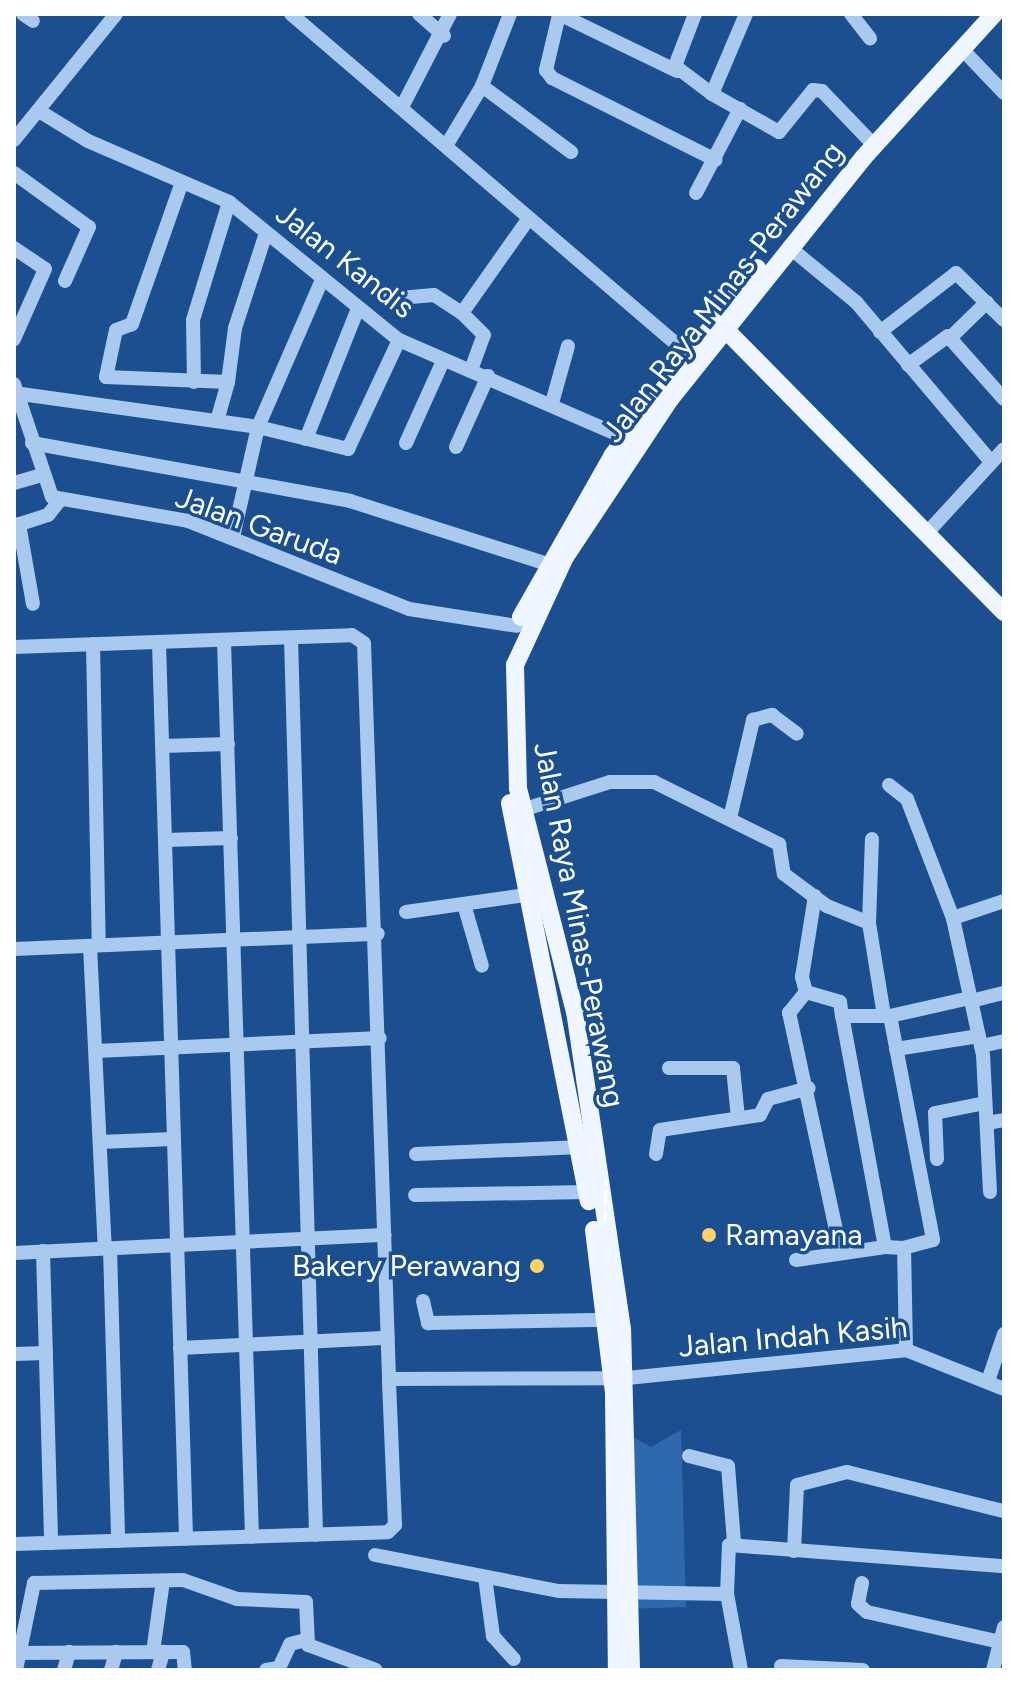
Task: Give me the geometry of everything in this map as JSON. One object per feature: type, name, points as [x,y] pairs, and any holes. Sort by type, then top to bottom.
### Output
[{"type":"main road","name":"Jalan Raya Minas-Perawang","points":[[721,324],[868,139],[981,14]]},
{"type":"main road","name":"Jalan Raya Minas-Perawang","points":[[620,1378],[502,713],[517,626],[548,564],[625,438],[721,324],[994,14]]},
{"type":"main road","points":[[721,324],[1004,612]]},
{"type":"main road","name":"Jalan Raya Minas-Perawang","points":[[617,1670],[622,1592],[620,1378],[575,1012],[518,811],[511,720],[518,651],[601,499],[692,358]]},
{"type":"main road","name":"Jalan Raya Minas-Perawang","points":[[622,1592],[631,1670]]},
{"type":"street","points":[[14,140],[116,14]]},
{"type":"street","points":[[291,14],[692,358]]},
{"type":"street","points":[[419,14],[444,36]]},
{"type":"street","points":[[402,107],[444,36],[450,14]]},
{"type":"street","points":[[446,146],[482,86],[510,14]]},
{"type":"street","points":[[716,160],[552,78],[546,70],[559,14],[677,71],[712,94],[784,131],[813,90],[822,91],[868,139]]},
{"type":"street","points":[[677,71],[674,60],[695,14]]},
{"type":"street","points":[[712,94],[746,14]]},
{"type":"street","points":[[851,14],[870,38]]},
{"type":"street","points":[[962,49],[1004,93]]},
{"type":"street","points":[[482,86],[571,152]]},
{"type":"street","points":[[696,193],[716,160],[740,109]]},
{"type":"street","name":"Jalan Kandis","points":[[39,111],[88,141],[229,202],[399,340],[443,361],[552,403],[625,438]]},
{"type":"street","points":[[14,173],[88,225],[65,281]]},
{"type":"street","points":[[182,182],[132,324],[117,327],[102,370],[121,381],[228,382]]},
{"type":"street","points":[[194,382],[193,320],[229,202]]},
{"type":"street","points":[[462,313],[529,218]]},
{"type":"street","points":[[217,421],[228,382],[235,328],[266,233]]},
{"type":"street","points":[[789,247],[880,332],[991,462]]},
{"type":"street","points":[[14,248],[45,269],[14,339]]},
{"type":"street","points":[[880,332],[956,273],[1004,320]]},
{"type":"street","points":[[233,537],[248,483],[258,427],[322,280]]},
{"type":"street","points":[[388,299],[434,295],[462,313],[484,335],[471,370]]},
{"type":"street","points":[[908,365],[951,337],[987,302]]},
{"type":"street","points":[[306,439],[358,308]]},
{"type":"street","points":[[951,337],[1004,399]]},
{"type":"street","points":[[33,604],[21,572],[17,525],[48,515],[60,500],[42,475],[32,443],[20,421],[18,389],[258,427],[350,447],[399,340]]},
{"type":"street","points":[[552,403],[568,346]]},
{"type":"street","points":[[406,443],[443,361]]},
{"type":"street","points":[[456,447],[488,376]]},
{"type":"street","points":[[32,443],[431,521],[548,564]]},
{"type":"street","points":[[926,534],[1004,449]]},
{"type":"street","points":[[14,483],[42,475]]},
{"type":"street","name":"Jalan Garuda","points":[[60,500],[188,521],[384,601],[517,626]]},
{"type":"street","points":[[14,647],[352,635],[366,648],[378,934],[395,1527],[316,1535],[14,1544]]},
{"type":"street","points":[[291,638],[316,1535]]},
{"type":"street","points":[[224,641],[252,1537]]},
{"type":"street","points":[[159,643],[186,1539]]},
{"type":"street","points":[[93,644],[96,1051],[118,1541]]},
{"type":"street","points":[[731,814],[753,720],[772,715],[797,734]]},
{"type":"street","points":[[162,746],[228,744]]},
{"type":"street","points":[[518,811],[639,780],[731,814],[779,844],[782,872],[815,896],[869,923]]},
{"type":"street","points":[[889,785],[907,799],[953,918],[980,1041],[990,1192]]},
{"type":"street","points":[[165,840],[231,838]]},
{"type":"street","points":[[796,1260],[885,1247],[904,1248],[933,1240],[869,923],[872,839]]},
{"type":"street","points":[[406,912],[465,908],[533,894]]},
{"type":"street","points":[[806,992],[802,977],[815,896]]},
{"type":"street","points":[[953,918],[1004,901]]},
{"type":"street","points":[[465,908],[482,966]]},
{"type":"street","points":[[14,949],[378,934]]},
{"type":"street","points":[[806,992],[840,1002],[885,1247]]},
{"type":"street","points":[[806,992],[789,1013],[809,1088],[841,1253]]},
{"type":"street","points":[[842,1016],[887,1016],[1004,993]]},
{"type":"street","points":[[96,1051],[380,1038]]},
{"type":"street","points":[[896,1049],[1004,1041]]},
{"type":"street","points":[[669,1068],[733,1068],[738,1118]]},
{"type":"street","points":[[656,1154],[660,1130],[738,1118],[809,1088]]},
{"type":"street","points":[[937,1159],[935,1113],[985,1103]]},
{"type":"street","points":[[987,1123],[1004,1120]]},
{"type":"street","points":[[100,1142],[173,1139]]},
{"type":"street","points":[[416,1154],[581,1147]]},
{"type":"street","points":[[415,1195],[588,1192]]},
{"type":"street","points":[[14,1253],[385,1235]]},
{"type":"street","points":[[904,1248],[906,1350]]},
{"type":"street","points":[[43,1251],[51,1543]]},
{"type":"street","points":[[423,1301],[428,1323],[608,1320]]},
{"type":"street","points":[[988,1381],[1004,1334]]},
{"type":"street","points":[[180,1348],[388,1338]]},
{"type":"street","name":"Jalan Indah Kasih","points":[[389,1379],[620,1378],[906,1350],[1004,1389]]},
{"type":"street","points":[[14,1354],[46,1353]]},
{"type":"street","points":[[689,1456],[728,1466],[734,1543]]},
{"type":"street","points":[[794,1551],[797,1485],[847,1472],[1004,1511]]},
{"type":"street","points":[[741,1670],[727,1594],[724,1552],[734,1543],[794,1551],[1004,1566]]},
{"type":"street","points":[[375,1555],[485,1577],[622,1592],[727,1594]]},
{"type":"street","points":[[485,1577],[493,1636],[514,1659]]},
{"type":"street","points":[[158,1670],[163,1581]]},
{"type":"street","points":[[16,1670],[34,1583],[163,1581],[237,1599],[306,1602],[306,1640]]},
{"type":"street","points":[[862,1583],[858,1604],[867,1612],[1001,1646]]},
{"type":"street","points":[[993,1670],[1004,1627]]},
{"type":"street","points":[[266,1670],[279,1668],[290,1644],[306,1640],[376,1670]]},
{"type":"street","points":[[64,1670],[69,1652]]},
{"type":"street","points":[[111,1670],[116,1652]]},
{"type":"street","points":[[18,1653],[186,1653],[185,1670]]},
{"type":"street","points":[[781,1666],[863,1670]]},
{"type":"shaded area","points":[[681,1430],[686,1607],[626,1609],[625,1433],[651,1447]]},
{"type":"railway","points":[[605,1224],[606,1178]]},
{"type":"place","name":"Ramayana","points":[[709,1235]]},
{"type":"place","name":"Bakery Perawang","points":[[537,1266]]}]
